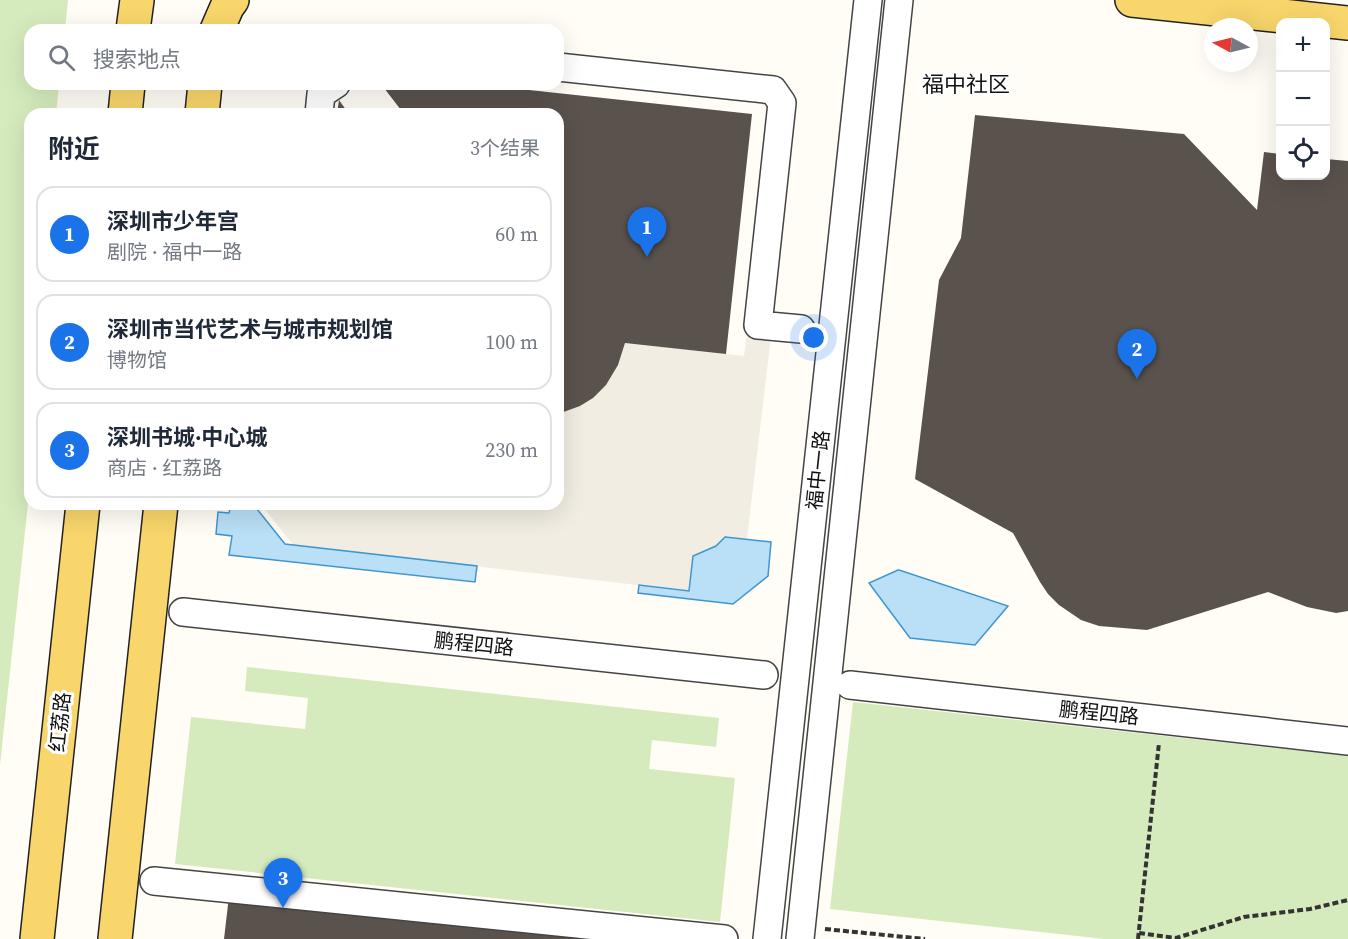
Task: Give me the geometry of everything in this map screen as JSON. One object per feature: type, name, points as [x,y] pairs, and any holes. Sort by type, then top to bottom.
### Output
[{"type":"main road","points":[[134,24],[137,0]]},
{"type":"main road","points":[[211,24],[214,0]]},
{"type":"main road","points":[[220,24],[232,0]]},
{"type":"main road","points":[[1132,0],[1348,23]]},
{"type":"main road","points":[[125,108],[127,90]]},
{"type":"main road","points":[[203,108],[204,90]]},
{"type":"main road","name":"红荔路","points":[[37,939],[82,510]]},
{"type":"main road","points":[[115,939],[160,510]]},
{"type":"street","name":"福中一路","points":[[767,939],[868,0]]},
{"type":"street","name":"福中一路","points":[[800,939],[899,0]]},
{"type":"street","points":[[564,68],[773,90],[782,103],[758,325],[801,329]]},
{"type":"street","points":[[320,108],[321,94],[327,90]]},
{"type":"street","name":"鹏程四路","points":[[183,612],[764,675]]},
{"type":"street","name":"鹏程四路","points":[[850,685],[1348,741]]},
{"type":"street","points":[[154,881],[724,939]]},
{"type":"path","points":[[1162,720],[1138,936],[1176,938],[1244,917],[1310,909],[1348,900]]},
{"type":"path","points":[[825,928],[926,939]]},
{"type":"green space","points":[[0,0],[68,0],[66,24],[24,24],[24,90],[58,90],[57,108],[24,108],[24,510],[27,510],[0,765]]},
{"type":"green space","points":[[247,667],[719,718],[716,747],[652,740],[649,769],[735,778],[720,922],[175,864],[191,717],[305,729],[308,698],[245,691]]},
{"type":"green space","points":[[853,702],[1348,756],[1348,939],[1104,939],[830,909]]},
{"type":"shaded area","points":[[747,333],[771,336],[747,539],[725,537],[716,546],[693,556],[689,591],[293,545],[266,510],[564,510],[564,412],[593,398],[606,385],[618,365],[625,343],[744,356]]},
{"type":"water","points":[[230,510],[258,510],[285,544],[477,566],[475,582],[229,555],[232,536],[216,534],[218,512],[229,513]]},
{"type":"water","points":[[725,537],[771,542],[768,576],[733,604],[638,593],[639,585],[689,591],[693,556],[716,546]]},
{"type":"water","points":[[898,570],[1008,606],[975,645],[910,638],[869,583]]},
{"type":"building","points":[[386,90],[528,90],[752,114],[726,354],[625,343],[618,365],[606,385],[593,398],[564,412],[564,108],[399,108]]},
{"type":"building","points":[[339,100],[345,108],[338,108]]},
{"type":"building","points":[[975,115],[1184,134],[1257,210],[1264,152],[1276,154],[1276,180],[1330,180],[1330,159],[1348,161],[1348,611],[1336,613],[1307,607],[1268,592],[1147,630],[1099,626],[1081,620],[1059,605],[1048,594],[1013,533],[915,479],[939,280],[961,238]]},
{"type":"building","points":[[229,896],[610,939],[224,939]]},
{"type":"place","name":"深圳市少年宫","points":[[647,257]]},
{"type":"place","name":"深圳市当代艺术与城市规划馆","points":[[1137,379]]},
{"type":"place","name":"深圳书城·中心城","points":[[283,908]]},
{"type":"district","name":"福中社区","points":[[966,84]]}]
